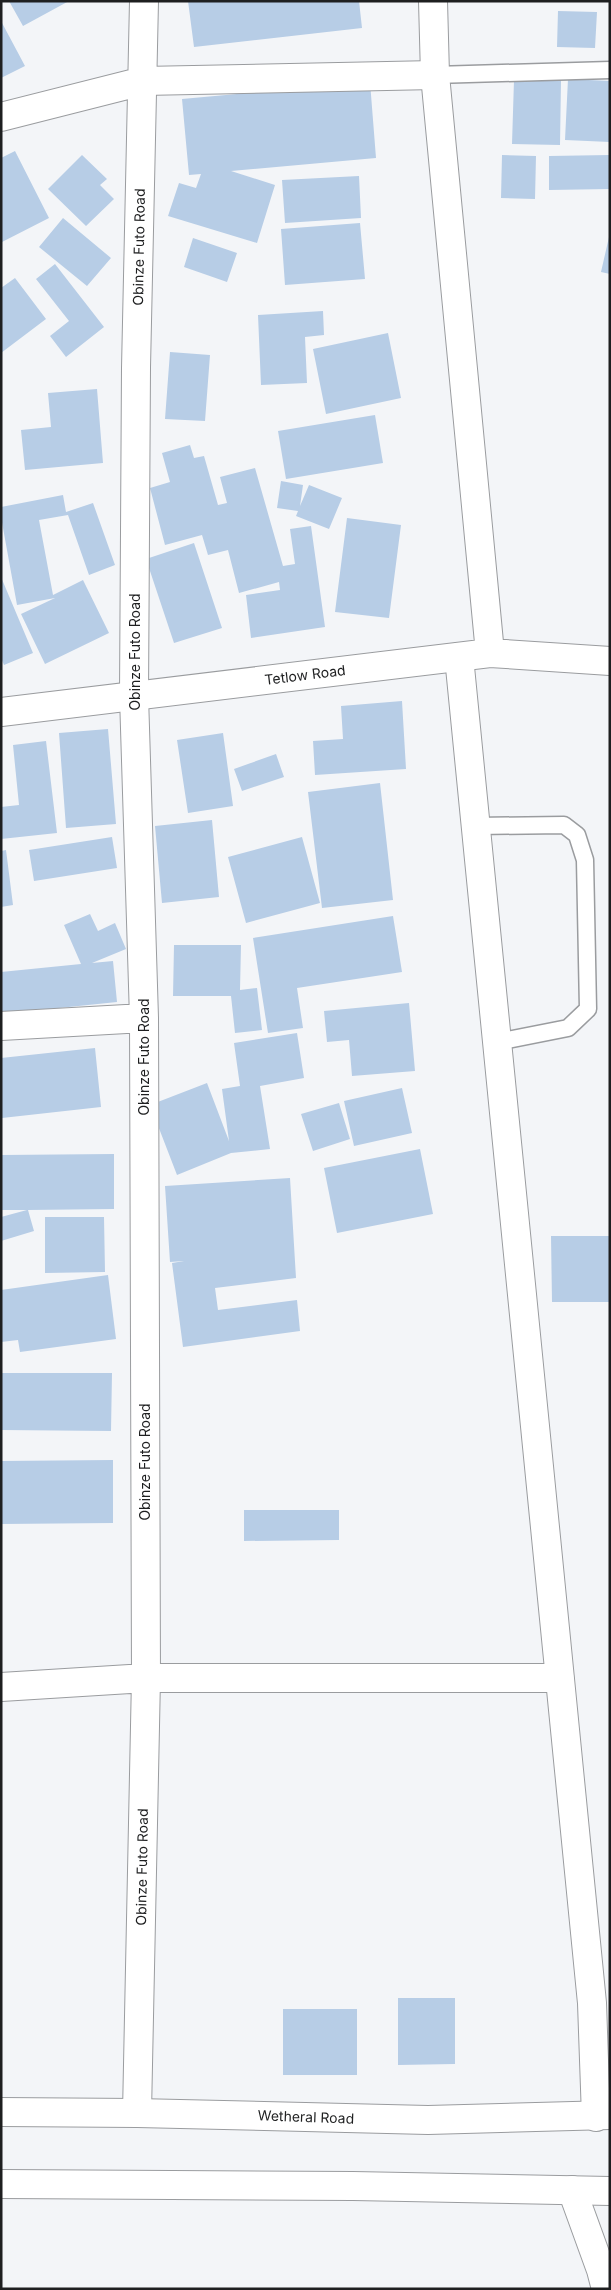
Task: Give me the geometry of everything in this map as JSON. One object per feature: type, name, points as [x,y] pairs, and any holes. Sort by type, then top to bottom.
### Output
[{"type":"street","name":"Obinze Futo Road","points":[[137,2112],[146,1678],[144,1018],[134,696],[136,358],[144,1]]},
{"type":"street","points":[[432,1],[435,76],[490,653]]},
{"type":"street","points":[[1,117],[143,81],[435,76]]},
{"type":"street","name":"Tetlow Road","points":[[1,712],[490,653],[610,660]]},
{"type":"street","points":[[459,657],[603,2116]]},
{"type":"street","points":[[1,1026],[144,1018]]},
{"type":"street","points":[[1,1687],[146,1678],[560,1678]]},
{"type":"street","name":"Wetheral Road","points":[[1,2112],[137,2112],[428,2120],[603,2116]]},
{"type":"street","points":[[1,2184],[610,2191]]},
{"type":"street","points":[[572,2190],[602,2270],[606,2289]]},
{"type":"lane","points":[[435,76],[610,70]]},
{"type":"lane","points":[[476,826],[564,825],[577,835],[585,860],[588,1009],[568,1028],[496,1042]]},
{"type":"building","points":[[9,1],[69,1],[23,26]]},
{"type":"building","points":[[188,1],[359,1],[362,28],[194,47]]},
{"type":"building","points":[[558,11],[597,12],[595,48],[557,47]]},
{"type":"building","points":[[1,21],[25,66],[1,78]]},
{"type":"building","points":[[568,79],[610,81],[610,142],[565,140]]},
{"type":"building","points":[[514,80],[561,80],[560,145],[512,144]]},
{"type":"building","points":[[370,82],[376,158],[231,171],[275,185],[257,243],[168,216],[179,183],[196,188],[201,174],[189,175],[182,99]]},
{"type":"building","points":[[15,151],[49,218],[2,242],[1,158]]},
{"type":"building","points":[[82,155],[107,179],[100,185],[114,199],[86,226],[48,189]]},
{"type":"building","points":[[502,155],[536,156],[535,199],[501,198]]},
{"type":"building","points":[[610,155],[610,189],[549,190],[549,156]]},
{"type":"building","points":[[359,176],[361,218],[285,223],[282,180]]},
{"type":"building","points":[[63,218],[111,258],[87,286],[39,247]]},
{"type":"building","points":[[360,223],[365,279],[285,285],[281,229]]},
{"type":"building","points":[[193,238],[237,253],[227,282],[184,267]]},
{"type":"building","points":[[610,238],[610,274],[601,272]]},
{"type":"building","points":[[55,264],[104,327],[66,357],[50,336],[69,321],[36,279]]},
{"type":"building","points":[[15,278],[46,319],[1,353],[1,288]]},
{"type":"building","points":[[323,311],[324,335],[305,337],[307,383],[261,385],[258,315]]},
{"type":"building","points":[[388,333],[401,398],[326,414],[313,349]]},
{"type":"building","points":[[170,352],[210,355],[205,421],[165,419]]},
{"type":"building","points":[[97,389],[103,463],[25,470],[21,430],[51,427],[48,393]]},
{"type":"building","points":[[375,415],[383,463],[286,479],[278,431]]},
{"type":"building","points":[[190,445],[194,458],[204,456],[218,505],[227,503],[220,477],[255,468],[283,566],[295,564],[290,529],[311,526],[325,627],[251,638],[246,595],[280,590],[279,582],[239,593],[228,550],[208,555],[202,535],[165,545],[150,488],[170,482],[162,453]]},
{"type":"building","points":[[281,481],[303,485],[300,506],[309,485],[342,498],[329,529],[296,516],[298,511],[277,508]]},
{"type":"building","points":[[63,495],[66,512],[93,503],[115,565],[89,575],[68,515],[39,520],[53,595],[83,580],[109,633],[45,664],[21,614],[55,598],[17,605],[1,517],[1,507]]},
{"type":"building","points":[[347,518],[401,525],[389,618],[335,612]]},
{"type":"building","points":[[194,543],[222,628],[174,643],[146,559]]},
{"type":"building","points":[[1,577],[33,653],[4,665],[1,658]]},
{"type":"building","points":[[402,701],[406,769],[315,775],[313,741],[343,739],[341,706]]},
{"type":"building","points":[[108,729],[116,824],[66,828],[59,733]]},
{"type":"building","points":[[223,733],[233,806],[188,813],[177,740]]},
{"type":"building","points":[[46,741],[57,833],[1,839],[1,807],[19,805],[13,745]]},
{"type":"building","points":[[276,754],[284,777],[242,791],[234,769]]},
{"type":"building","points":[[380,783],[393,900],[322,908],[308,792]]},
{"type":"building","points":[[212,820],[219,897],[162,903],[155,826]]},
{"type":"building","points":[[112,837],[117,868],[34,881],[29,850]]},
{"type":"building","points":[[302,837],[320,903],[246,923],[228,857]]},
{"type":"building","points":[[6,850],[13,905],[1,907],[1,851]]},
{"type":"building","points":[[90,914],[98,931],[115,923],[126,949],[92,963],[113,961],[117,1002],[1,1014],[1,972],[81,964],[64,925]]},
{"type":"building","points":[[393,916],[402,972],[297,988],[303,1028],[268,1033],[253,938]]},
{"type":"building","points":[[174,945],[241,945],[240,990],[257,988],[262,1030],[235,1033],[231,996],[173,996]]},
{"type":"building","points":[[409,1003],[415,1071],[352,1076],[349,1040],[327,1042],[324,1011]]},
{"type":"building","points":[[297,1033],[304,1078],[260,1086],[270,1149],[231,1153],[177,1175],[150,1105],[207,1083],[229,1141],[222,1089],[240,1086],[234,1043]]},
{"type":"building","points":[[95,1048],[101,1107],[2,1118],[1,1058]]},
{"type":"building","points":[[402,1088],[412,1133],[354,1146],[344,1101]]},
{"type":"building","points":[[339,1103],[350,1139],[313,1151],[301,1114]]},
{"type":"building","points":[[420,1149],[433,1214],[337,1233],[324,1168]]},
{"type":"building","points":[[114,1154],[114,1209],[28,1210],[34,1231],[1,1241],[1,1217],[27,1210],[1,1210],[1,1155]]},
{"type":"building","points":[[290,1178],[296,1278],[215,1288],[218,1310],[297,1300],[300,1331],[183,1347],[172,1263],[184,1261],[170,1262],[165,1186]]},
{"type":"building","points":[[45,1217],[104,1217],[105,1272],[45,1273]]},
{"type":"building","points":[[551,1236],[609,1236],[610,1302],[552,1302]]},
{"type":"building","points":[[108,1275],[116,1339],[20,1352],[18,1340],[1,1342],[1,1290]]},
{"type":"building","points":[[1,1373],[112,1373],[111,1431],[1,1430]]},
{"type":"building","points":[[113,1460],[113,1523],[1,1524],[1,1461]]},
{"type":"building","points":[[244,1510],[339,1510],[339,1540],[244,1541]]},
{"type":"building","points":[[398,1998],[455,1998],[455,2064],[398,2065]]},
{"type":"building","points":[[283,2009],[357,2009],[357,2075],[283,2075]]}]
